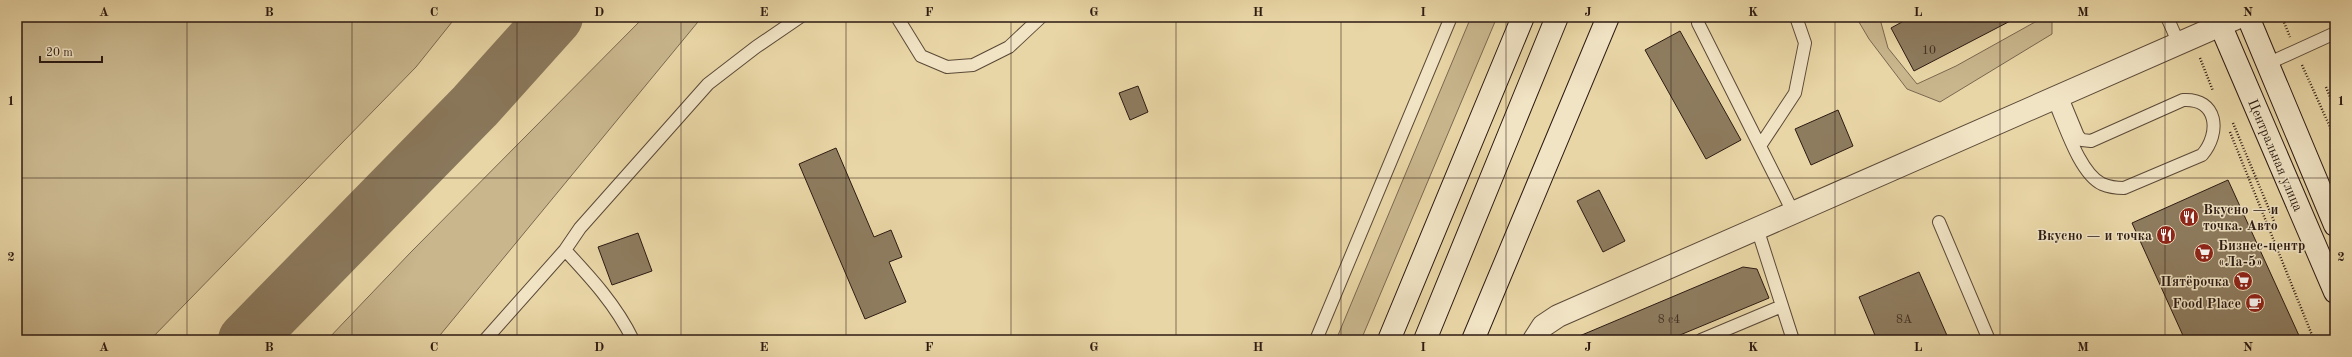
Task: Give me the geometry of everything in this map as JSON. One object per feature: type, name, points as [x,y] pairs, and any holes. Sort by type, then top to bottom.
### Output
[{"type":"main road","points":[[1389,340],[1523,17]]},
{"type":"main road","points":[[1425,340],[1557,17]]},
{"type":"main road","points":[[1473,340],[1608,17]]},
{"type":"main road","name":"Центральная улица","points":[[2248,17],[2335,225]]},
{"type":"main road","points":[[1534,340],[1543,326],[1558,316],[2185,41],[2226,20]]},
{"type":"main road","name":"Центральная улица","points":[[2226,20],[2335,292]]},
{"type":"lane","points":[[486,340],[565,250],[580,228],[708,84],[756,47],[800,17]]},
{"type":"lane","points":[[897,17],[921,56],[947,67],[973,65],[1009,47],[1041,17]]},
{"type":"lane","points":[[1316,340],[1451,17]]},
{"type":"lane","points":[[1760,146],[1795,93],[1804,43],[1796,17]]},
{"type":"lane","points":[[2167,17],[2185,41]]},
{"type":"lane","points":[[1698,22],[1793,212]]},
{"type":"lane","points":[[2267,64],[2335,33]]},
{"type":"lane","points":[[2057,97],[2078,136],[2082,140],[2092,141],[2183,100],[2192,100],[2205,106],[2212,113],[2214,123],[2213,135],[2209,147],[2202,155],[2124,188],[2115,188],[2102,184],[2084,167],[2057,97]]},
{"type":"lane","points":[[1939,222],[1989,340]]},
{"type":"lane","points":[[1757,228],[1793,340]]},
{"type":"lane","points":[[565,250],[607,297],[621,316],[633,340]]},
{"type":"lane","points":[[1701,340],[1782,306]]},
{"type":"path","points":[[2282,17],[2335,138]]},
{"type":"path","points":[[2185,41],[2216,97]]},
{"type":"path","points":[[2326,87],[2335,109]]},
{"type":"path","points":[[2233,123],[2274,220]]},
{"type":"path","points":[[2228,126],[2314,340]]},
{"type":"shaded area","points":[[17,17],[456,17],[416,67],[150,340],[17,340]]},
{"type":"shaded area","points":[[644,17],[702,17],[436,340],[327,340],[411,252]]},
{"type":"shaded area","points":[[1471,17],[1497,17],[1361,340],[1336,340]]},
{"type":"shaded area","points":[[1856,17],[1883,17],[1880,19],[1888,48],[1917,84],[1956,66],[2044,17],[2052,17],[2052,34],[1940,102],[1907,89],[1869,39]]},
{"type":"building","points":[[1911,17],[2018,17],[1914,71],[1891,28]]},
{"type":"building","points":[[1680,31],[1741,140],[1706,159],[1645,50]]},
{"type":"building","points":[[1138,86],[1148,112],[1130,120],[1119,93]]},
{"type":"building","points":[[1838,110],[1853,146],[1811,165],[1795,129]]},
{"type":"building","points":[[836,148],[874,237],[891,230],[902,257],[889,262],[906,302],[865,319],[799,164]]},
{"type":"building","name":"Бизнес-центр «Ла-5»","points":[[2228,180],[2301,340],[2185,340],[2132,223]]},
{"type":"building","points":[[1599,190],[1625,241],[1603,252],[1577,201]]},
{"type":"building","points":[[638,233],[652,271],[612,285],[598,247]]},
{"type":"building","points":[[1743,267],[1757,269],[1769,298],[1668,340],[1570,340]]},
{"type":"building","points":[[1919,272],[1949,340],[1877,340],[1859,297]]},
{"type":"taxiway","points":[[246,340],[475,106],[555,17]]},
{"type":"place","name":"Вкусно — и точка. Авто","points":[[2189,217]]},
{"type":"place","name":"Вкусно — и точка","points":[[2166,235]]},
{"type":"place","name":"Бизнес-центр «Ла-5»","points":[[2204,253]]},
{"type":"place","name":"Пятёрочка","points":[[2243,281]]},
{"type":"place","name":"Food Place","points":[[2255,303]]}]
